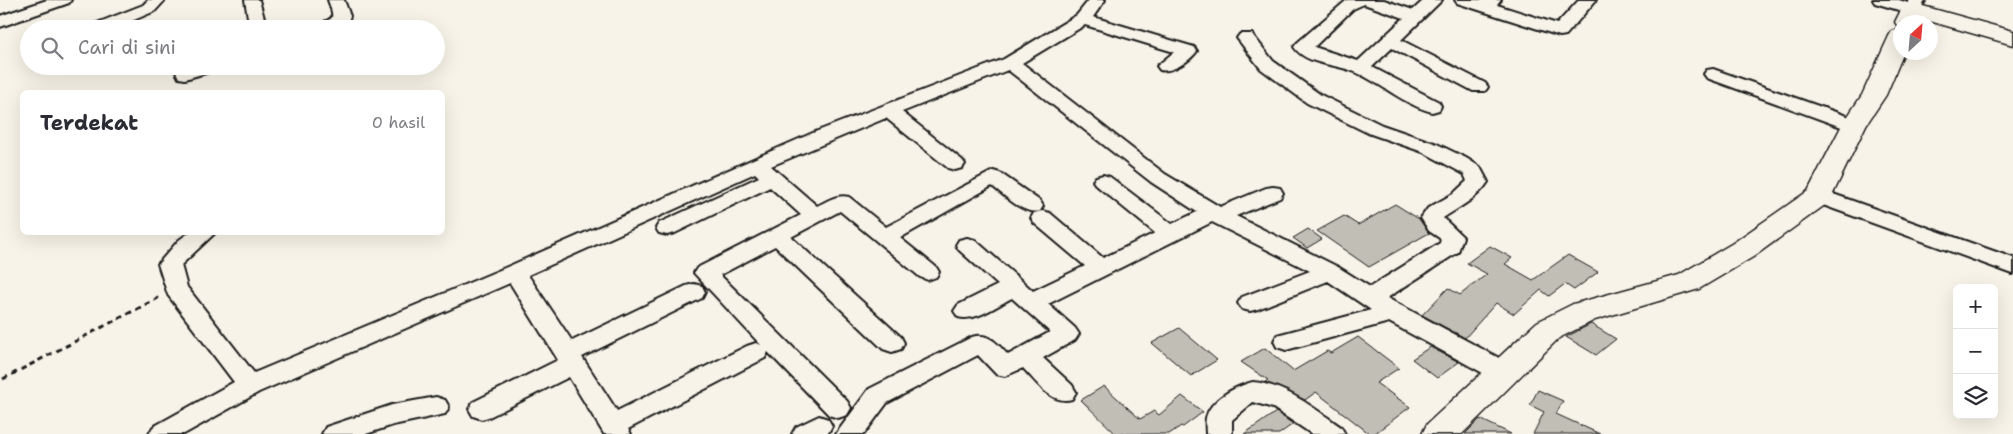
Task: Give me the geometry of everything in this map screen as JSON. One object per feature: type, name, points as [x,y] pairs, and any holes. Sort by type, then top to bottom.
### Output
[{"type":"street","points":[[0,22],[63,0]]},
{"type":"street","points":[[120,20],[149,8],[157,0]]},
{"type":"street","points":[[336,0],[342,16],[341,20]]},
{"type":"street","points":[[667,228],[764,172],[888,110],[1010,63],[1083,19],[1097,0]]},
{"type":"street","points":[[1360,0],[1348,6],[1303,47],[1311,52],[1361,68],[1432,106]]},
{"type":"street","points":[[1368,0],[1416,17]]},
{"type":"street","points":[[1361,68],[1434,0]]},
{"type":"street","points":[[1463,0],[1489,4],[1560,31],[1588,0]]},
{"type":"street","points":[[1881,0],[1912,11],[2013,38]]},
{"type":"street","points":[[252,1],[257,20]]},
{"type":"street","points":[[1083,19],[1188,51],[1166,66]]},
{"type":"street","points":[[1246,38],[1268,65],[1289,78],[1314,99],[1376,129],[1430,148],[1468,167],[1476,175],[1478,182],[1460,199],[1435,213],[1432,218],[1437,226],[1452,237],[1450,247],[1370,298]]},
{"type":"street","points":[[1390,40],[1479,87]]},
{"type":"street","points":[[1439,434],[1457,419],[1548,330],[1584,312],[1690,282],[1743,250],[1820,196],[1854,124],[1874,95],[1893,52]]},
{"type":"street","points":[[1010,63],[1158,178],[1215,214],[1330,272],[1392,313],[1503,372]]},
{"type":"street","points":[[1713,74],[1854,124]]},
{"type":"street","points":[[888,110],[956,164]]},
{"type":"street","points":[[764,172],[815,216]]},
{"type":"street","points":[[162,434],[250,385],[515,272],[764,172]]},
{"type":"street","points":[[885,237],[993,177],[1038,212],[1100,268]]},
{"type":"street","points":[[1103,180],[1170,234]]},
{"type":"street","points":[[966,311],[1023,295],[1100,268],[1215,214],[1272,193]]},
{"type":"street","points":[[1820,196],[2013,266]]},
{"type":"street","points":[[838,408],[705,273],[842,202],[928,272]]},
{"type":"street","points":[[202,235],[187,245],[170,264],[176,288],[250,385]]},
{"type":"street","points":[[777,236],[892,343]]},
{"type":"street","points":[[849,434],[878,396],[981,343],[1004,367],[1067,334],[967,245]]},
{"type":"street","points":[[515,272],[615,430],[756,352]]},
{"type":"street","points":[[1250,303],[1330,272]]},
{"type":"street","points":[[482,409],[694,292]]},
{"type":"street","points":[[1286,341],[1392,313]]},
{"type":"street","points":[[1026,356],[1062,392]]},
{"type":"street","points":[[1219,434],[1219,417],[1238,398],[1252,392],[1267,394],[1332,434]]},
{"type":"street","points":[[335,434],[392,416],[436,408]]},
{"type":"path","points":[[3,380],[176,288]]},
{"type":"building","points":[[1395,204],[1419,219],[1429,233],[1369,267],[1317,231],[1344,216],[1358,225]]},
{"type":"building","points":[[1308,229],[1322,239],[1307,248],[1293,238]]},
{"type":"building","points":[[1490,246],[1512,258],[1505,264],[1533,280],[1568,255],[1598,272],[1574,290],[1565,284],[1549,296],[1541,290],[1514,314],[1496,303],[1465,338],[1422,315],[1448,288],[1460,295],[1487,274],[1467,263]]},
{"type":"building","points":[[1591,324],[1616,339],[1596,355],[1566,337]]},
{"type":"building","points":[[1179,328],[1217,360],[1191,376],[1152,343]]},
{"type":"building","points":[[1358,337],[1399,368],[1376,383],[1410,407],[1374,434],[1370,434],[1316,392],[1305,400],[1265,382],[1268,380],[1241,362],[1265,348],[1293,371],[1327,351],[1331,353]]},
{"type":"building","points":[[1430,347],[1459,362],[1437,378],[1412,359]]},
{"type":"building","points":[[1104,386],[1140,419],[1154,411],[1159,415],[1182,396],[1203,412],[1183,427],[1181,426],[1169,434],[1116,434],[1081,400]]},
{"type":"building","points":[[1538,390],[1563,401],[1556,414],[1600,434],[1533,434],[1544,412],[1530,405]]},
{"type":"building","points":[[1276,412],[1293,424],[1279,434],[1244,434]]},
{"type":"building","points":[[1480,419],[1511,434],[1465,434]]}]
